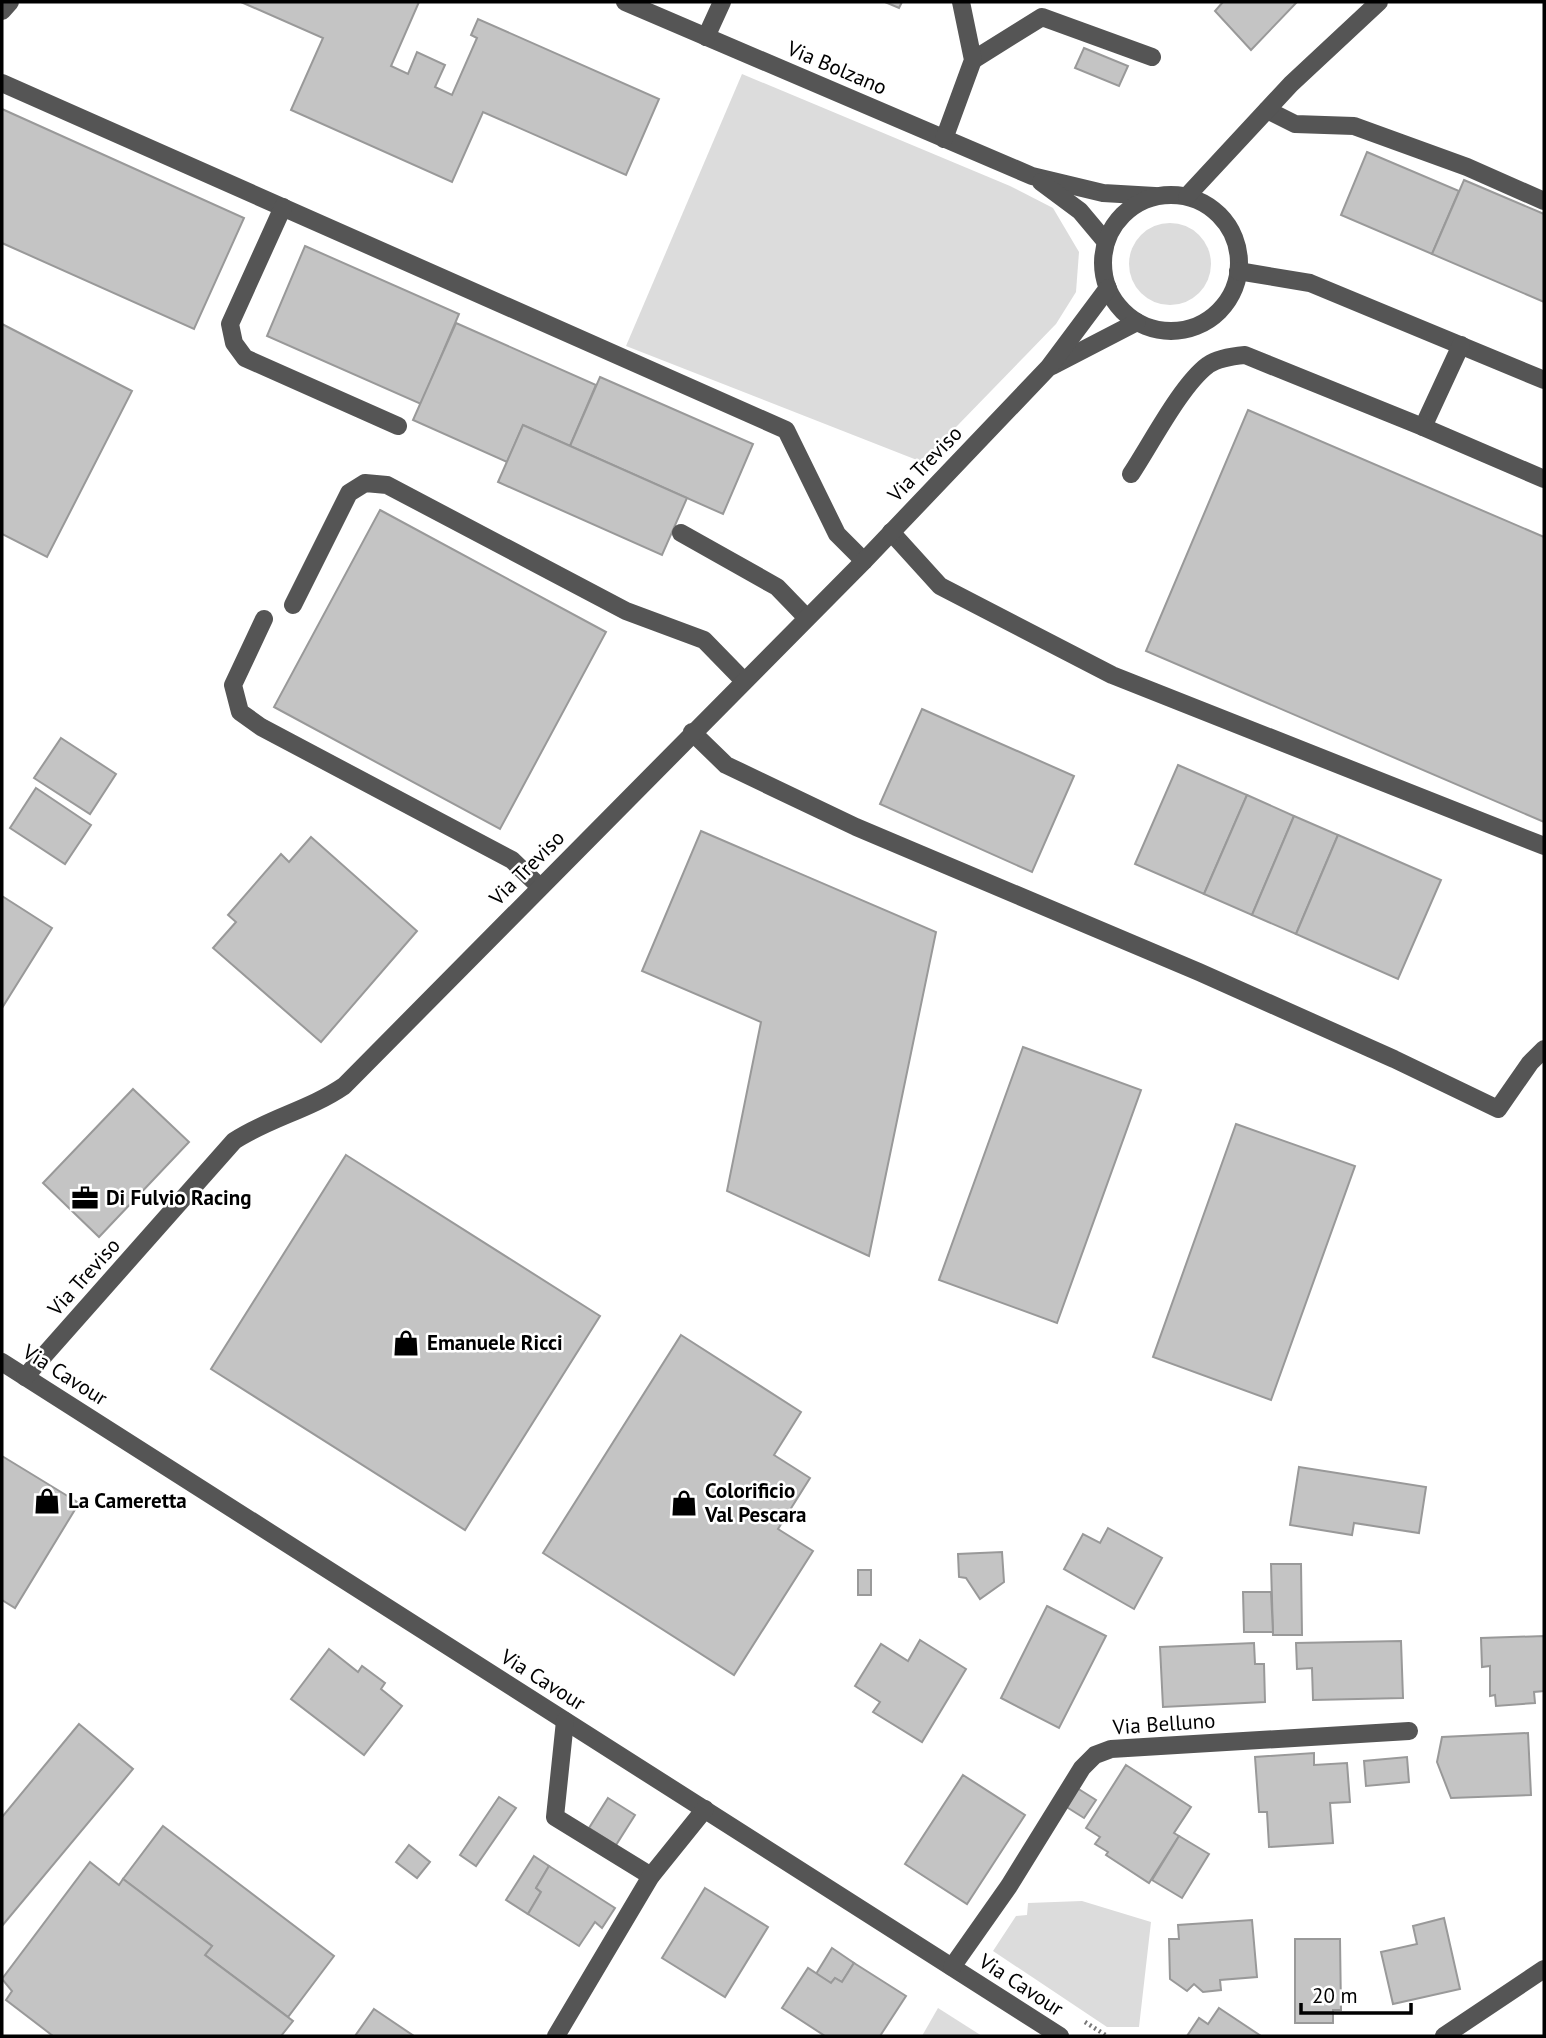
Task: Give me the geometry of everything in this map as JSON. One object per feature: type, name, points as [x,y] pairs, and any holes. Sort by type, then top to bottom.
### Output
[{"type":"street","points":[[2,11],[10,2]]},
{"type":"street","name":"Via Bolzano","points":[[625,2],[1032,176]]},
{"type":"street","points":[[706,37],[722,2]]},
{"type":"street","points":[[944,138],[974,60],[961,2]]},
{"type":"street","points":[[1186,196],[1267,110],[1379,2]]},
{"type":"street","points":[[974,60],[1042,17],[1152,57]]},
{"type":"street","points":[[2,83],[786,430],[836,534],[864,561]]},
{"type":"street","points":[[1267,110],[1295,124],[1354,126],[1466,167],[1544,201]]},
{"type":"street","points":[[1032,176],[1103,193],[1186,196],[1205,204],[1220,216],[1232,232],[1238,251],[1238,271],[1233,292],[1219,311],[1201,324],[1180,330],[1158,330],[1137,322],[1120,307],[1108,288],[1103,266],[1106,243],[1116,222],[1134,205],[1155,196]]},
{"type":"street","points":[[1032,176],[1080,211],[1106,243]]},
{"type":"street","points":[[283,207],[230,324],[234,343],[245,358],[398,426]]},
{"type":"street","points":[[1238,271],[1310,283],[1544,380]]},
{"type":"street","name":"Via Treviso","points":[[25,1377],[234,1142],[261,1124],[320,1102],[344,1086],[743,680],[864,561],[1049,367],[1108,288]]},
{"type":"street","name":"Via Treviso","points":[[1049,367],[1137,322]]},
{"type":"street","points":[[1423,427],[1461,345]]},
{"type":"street","points":[[1131,474],[1192,382],[1210,363],[1245,355],[1544,478]]},
{"type":"street","points":[[293,605],[349,493],[365,483],[387,485],[626,611],[704,640],[743,680]]},
{"type":"street","points":[[891,532],[940,586],[1112,675],[1544,846]]},
{"type":"street","points":[[681,533],[777,587],[806,618]]},
{"type":"street","points":[[264,619],[233,685],[240,712],[261,727],[513,860],[540,887]]},
{"type":"street","points":[[692,732],[726,765],[844,821],[1199,972],[1394,1059],[1498,1109],[1530,1063],[1544,1049]]},
{"type":"street","name":"Via Cavour","points":[[2,1362],[1060,2036]]},
{"type":"street","points":[[565,1721],[555,1817],[652,1876]]},
{"type":"street","name":"Via Belluno","points":[[952,1968],[1009,1886],[1082,1768],[1095,1755],[1111,1749],[1409,1731]]},
{"type":"street","points":[[556,2036],[652,1876],[705,1810]]},
{"type":"street","points":[[1444,2036],[1544,1969]]},
{"type":"shaded area","points":[[742,74],[1010,186],[1053,208],[1079,252],[1076,292],[1056,324],[922,462],[626,346]]},
{"type":"shaded area","points":[[1162,223],[1178,223],[1193,230],[1204,241],[1211,256],[1208,280],[1199,293],[1178,305],[1162,305],[1147,298],[1136,287],[1129,272],[1129,256],[1136,241],[1147,230]]},
{"type":"shaded area","points":[[1082,1901],[1151,1922],[1139,2027],[1107,2027],[993,1951],[1016,1916],[1027,1915],[1028,1903]]},
{"type":"shaded area","points":[[938,2008],[982,2036],[922,2036]]},
{"type":"building","points":[[241,2],[419,2],[391,66],[408,74],[417,52],[445,65],[435,87],[452,95],[477,38],[471,35],[478,19],[659,99],[626,175],[483,112],[452,182],[291,110],[323,38]]},
{"type":"building","points":[[885,2],[902,2],[899,8]]},
{"type":"building","points":[[1223,2],[1297,2],[1251,50],[1215,11]]},
{"type":"building","points":[[1084,48],[1128,66],[1119,86],[1075,68]]},
{"type":"building","points":[[2,109],[244,218],[194,329],[2,243]]},
{"type":"building","points":[[1367,152],[1459,191],[1432,254],[1341,215]]},
{"type":"building","points":[[1464,180],[1544,214],[1544,302],[1432,254]]},
{"type":"building","points":[[305,246],[459,314],[421,404],[267,336]]},
{"type":"building","points":[[456,323],[596,385],[570,446],[523,425],[507,462],[413,420]]},
{"type":"building","points":[[2,324],[132,391],[47,557],[2,534]]},
{"type":"building","points":[[600,377],[753,444],[723,514],[570,446]]},
{"type":"building","points":[[1248,410],[1544,537],[1544,822],[1146,651]]},
{"type":"building","points":[[523,425],[687,498],[662,555],[498,482]]},
{"type":"building","points":[[380,510],[606,632],[500,829],[274,707]]},
{"type":"building","points":[[922,709],[1074,776],[1032,872],[880,804]]},
{"type":"building","points":[[61,738],[116,774],[90,814],[34,778]]},
{"type":"building","points":[[1178,765],[1247,795],[1204,894],[1135,864]]},
{"type":"building","points":[[36,788],[91,825],[65,864],[10,828]]},
{"type":"building","points":[[1247,795],[1294,816],[1252,915],[1204,894]]},
{"type":"building","points":[[1294,816],[1338,835],[1296,934],[1252,915]]},
{"type":"building","points":[[701,831],[936,932],[869,1256],[727,1191],[761,1022],[642,971]]},
{"type":"building","points":[[1338,835],[1441,880],[1398,979],[1296,934]]},
{"type":"building","points":[[311,837],[417,931],[321,1042],[213,948],[236,922],[228,915],[281,854],[289,862]]},
{"type":"building","points":[[2,896],[52,928],[2,1008]]},
{"type":"building","points":[[1023,1047],[1141,1090],[1057,1323],[939,1280]]},
{"type":"building","points":[[133,1089],[189,1142],[99,1237],[43,1183]]},
{"type":"building","points":[[1236,1124],[1355,1166],[1271,1400],[1153,1357]]},
{"type":"building","name":"Emanuele Ricci","points":[[346,1155],[600,1316],[465,1530],[211,1369]]},
{"type":"building","name":"Colorificio Val Pescara","points":[[681,1335],[801,1412],[774,1455],[810,1478],[778,1529],[813,1551],[734,1675],[543,1553]]},
{"type":"building","points":[[2,1456],[79,1503],[15,1608],[2,1600]]},
{"type":"building","points":[[1299,1467],[1426,1487],[1419,1533],[1354,1523],[1352,1535],[1290,1525]]},
{"type":"building","points":[[1108,1528],[1162,1558],[1134,1609],[1064,1569],[1083,1534],[1100,1543]]},
{"type":"building","points":[[1002,1552],[1004,1582],[980,1599],[966,1578],[959,1577],[958,1554]]},
{"type":"building","points":[[1271,1564],[1301,1564],[1302,1635],[1273,1635]]},
{"type":"building","points":[[858,1570],[871,1570],[871,1595],[858,1595]]},
{"type":"building","points":[[1243,1592],[1271,1592],[1273,1632],[1244,1632]]},
{"type":"building","points":[[1047,1606],[1106,1636],[1059,1728],[1001,1698]]},
{"type":"building","points":[[1544,1636],[1544,1691],[1534,1692],[1535,1703],[1496,1706],[1495,1695],[1490,1696],[1490,1666],[1482,1667],[1481,1638]]},
{"type":"building","points":[[920,1640],[966,1669],[922,1742],[873,1712],[880,1702],[855,1686],[881,1644],[908,1661]]},
{"type":"building","points":[[1401,1641],[1403,1698],[1313,1700],[1312,1668],[1297,1669],[1296,1643]]},
{"type":"building","points":[[1254,1643],[1255,1664],[1264,1664],[1265,1702],[1163,1707],[1160,1647]]},
{"type":"building","points":[[329,1649],[358,1672],[362,1666],[385,1683],[381,1689],[402,1706],[364,1755],[291,1699]]},
{"type":"building","points":[[79,1724],[133,1769],[2,1926],[2,1817]]},
{"type":"building","points":[[1528,1733],[1531,1795],[1451,1798],[1437,1762],[1442,1737]]},
{"type":"building","points":[[1314,1753],[1314,1765],[1347,1763],[1350,1802],[1330,1803],[1333,1843],[1269,1847],[1267,1812],[1259,1812],[1255,1757]]},
{"type":"building","points":[[1407,1757],[1409,1782],[1366,1786],[1364,1761]]},
{"type":"building","points":[[1126,1765],[1191,1807],[1174,1833],[1179,1836],[1149,1883],[1106,1855],[1108,1852],[1095,1844],[1100,1837],[1086,1828]]},
{"type":"building","points":[[963,1775],[1025,1815],[967,1904],[905,1864]]},
{"type":"building","points":[[1077,1788],[1096,1800],[1084,1818],[1065,1806]]},
{"type":"building","points":[[499,1797],[516,1808],[476,1866],[460,1855]]},
{"type":"building","points":[[608,1798],[635,1815],[616,1845],[589,1828]]},
{"type":"building","points":[[163,1826],[334,1956],[288,2017],[205,1955],[212,1946],[123,1879]]},
{"type":"building","points":[[1179,1836],[1209,1854],[1182,1898],[1152,1880]]},
{"type":"building","points":[[409,1845],[430,1862],[417,1878],[396,1862]]},
{"type":"building","points":[[534,1856],[549,1866],[536,1888],[541,1892],[528,1914],[506,1900]]},
{"type":"building","points":[[90,1862],[119,1885],[123,1879],[212,1946],[205,1955],[293,2021],[281,2036],[53,2036],[6,2000],[12,1991],[2,1979]]},
{"type":"building","points":[[549,1866],[615,1908],[602,1928],[595,1922],[579,1946],[528,1914],[541,1892],[536,1888]]},
{"type":"building","points":[[705,1888],[768,1927],[725,1997],[662,1958]]},
{"type":"building","points":[[1444,1918],[1460,1989],[1393,2004],[1381,1952],[1417,1944],[1413,1926]]},
{"type":"building","points":[[1252,1920],[1257,1977],[1220,1980],[1221,1990],[1203,1992],[1194,1984],[1187,1991],[1170,1979],[1169,1939],[1179,1939],[1178,1925]]},
{"type":"building","points":[[1295,1939],[1340,1939],[1341,2010],[1333,2010],[1333,2023],[1295,2023]]},
{"type":"building","points":[[832,1948],[854,1963],[842,1982],[835,1978],[831,1983],[816,1974]]},
{"type":"building","points":[[854,1963],[906,1996],[880,2036],[825,2036],[782,2008],[808,1968],[831,1983],[835,1978],[842,1982]]},
{"type":"building","points":[[1219,2008],[1261,2036],[1187,2036],[1199,2018],[1208,2024]]},
{"type":"building","points":[[374,2009],[414,2036],[355,2036]]},
{"type":"place","name":"Di Fulvio Racing","points":[[85,1198]]},
{"type":"place","name":"Emanuele Ricci","points":[[406,1343]]},
{"type":"place","name":"La Cameretta","points":[[47,1501]]},
{"type":"place","name":"Colorificio Val Pescara","points":[[684,1503]]}]
